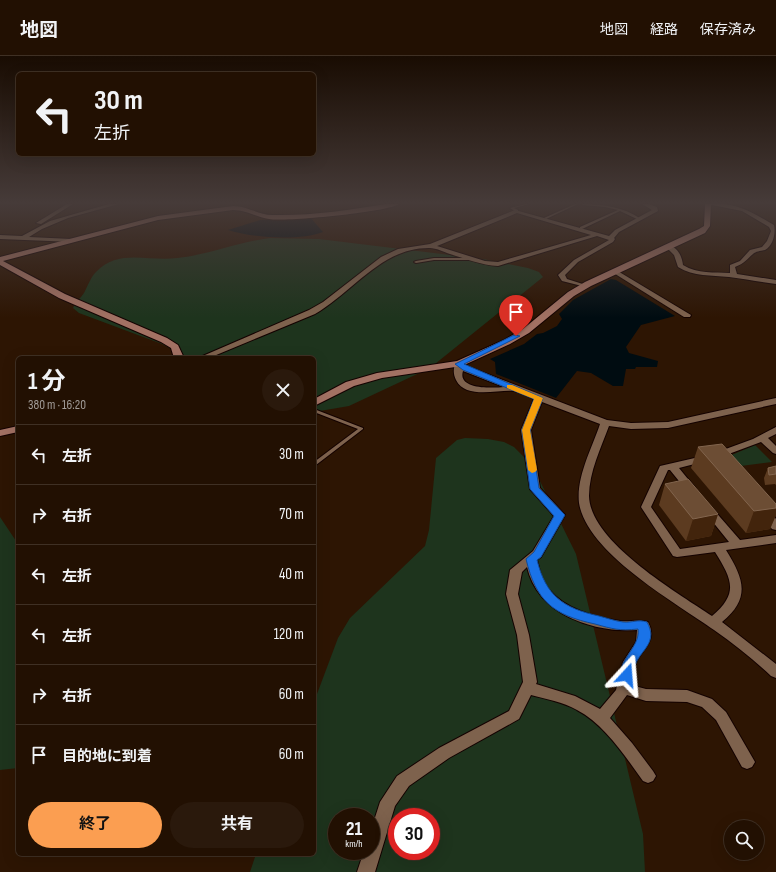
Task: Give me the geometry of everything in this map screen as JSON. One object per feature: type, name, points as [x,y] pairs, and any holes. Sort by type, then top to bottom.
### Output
[{"type":"street","points":[[0,261],[68,242]]},
{"type":"street","points":[[207,356],[312,312],[326,304],[383,258],[393,253],[431,246],[441,242]]},
{"type":"street","points":[[431,246],[484,263],[498,264],[572,242]]},
{"type":"street","points":[[584,286],[564,280],[561,275],[576,261],[609,242]]},
{"type":"street","points":[[316,402],[350,384],[381,374],[459,364],[507,342],[526,331],[570,294],[584,286],[679,242]]},
{"type":"street","points":[[734,275],[732,266],[742,262],[752,251],[764,248],[769,242]]},
{"type":"street","points":[[669,247],[674,250],[679,259],[680,266],[685,270],[734,275],[776,282]]},
{"type":"street","points":[[0,261],[62,296],[164,340],[175,347],[178,356]]},
{"type":"street","points":[[614,271],[687,315]]},
{"type":"street","points":[[459,364],[457,371],[459,380],[464,385],[482,390],[514,388]]},
{"type":"street","points":[[459,364],[466,369],[605,423],[631,426],[668,425],[776,401]]},
{"type":"street","points":[[366,872],[388,802],[403,782],[444,753],[514,715],[530,682],[523,635],[512,594],[516,570],[538,554],[560,515],[535,489],[526,430],[539,398]]},
{"type":"street","points":[[605,423],[587,478],[584,504],[594,525],[618,553],[661,588],[713,622],[776,672]]},
{"type":"street","points":[[0,433],[16,429]]},
{"type":"street","points":[[776,430],[718,459],[664,468],[646,507],[677,553],[776,539]]},
{"type":"street","points":[[762,437],[776,451]]},
{"type":"street","points":[[672,466],[737,544]]},
{"type":"street","points":[[756,502],[776,526]]},
{"type":"street","points":[[713,622],[733,604],[737,590],[733,573],[718,547]]},
{"type":"street","points":[[531,559],[537,580],[546,595],[576,616],[624,626],[638,624],[643,626],[645,633],[643,645],[630,661],[624,688],[618,699],[600,720]]},
{"type":"street","points":[[526,688],[584,706],[627,747],[648,776]]},
{"type":"street","points":[[624,688],[646,695],[687,696],[707,703],[721,716],[747,762]]},
{"type":"lane","points":[[416,262],[434,259],[474,259]]},
{"type":"lane","points":[[316,411],[361,429],[316,463]]},
{"type":"green space","points":[[246,242],[344,242],[483,259],[528,268],[539,272],[543,277],[430,368],[349,406],[316,412],[316,356],[184,356],[162,344],[79,313],[73,308],[84,293],[94,274],[114,260],[124,258],[177,258]]},
{"type":"green space","points":[[465,438],[488,439],[504,442],[514,447],[528,461],[538,477],[576,554],[643,834],[645,872],[250,872],[255,856],[316,856],[316,697],[338,638],[350,618],[425,546],[429,530],[436,458],[457,440]]},
{"type":"green space","points":[[755,445],[772,462],[733,467],[727,457]]},
{"type":"green space","points":[[0,517],[16,541],[16,768],[0,770]]},
{"type":"shaded area","points":[[611,279],[616,280],[675,316],[641,325],[626,347],[629,353],[658,361],[657,367],[636,367],[635,369],[626,369],[623,386],[613,386],[591,373],[577,371],[556,398],[496,374],[495,362],[490,359],[524,344],[537,334],[543,333],[557,326],[562,319],[559,314],[573,300]]},
{"type":"building","points":[[722,444],[776,504],[776,508],[754,511],[698,447]]},
{"type":"building","points":[[776,466],[776,474],[769,475],[768,468]]},
{"type":"building","points":[[688,479],[718,514],[693,519],[665,484]]},
{"type":"slow traffic","points":[[509,386],[539,398],[526,430],[532,470]]},
{"type":"route","points":[[516,336],[507,342],[459,364],[466,369],[539,398],[526,430],[535,489],[560,515],[538,554],[531,559],[537,580],[546,595],[576,616],[624,626],[638,624],[643,626],[645,633],[643,645],[630,661],[627,675]]}]
